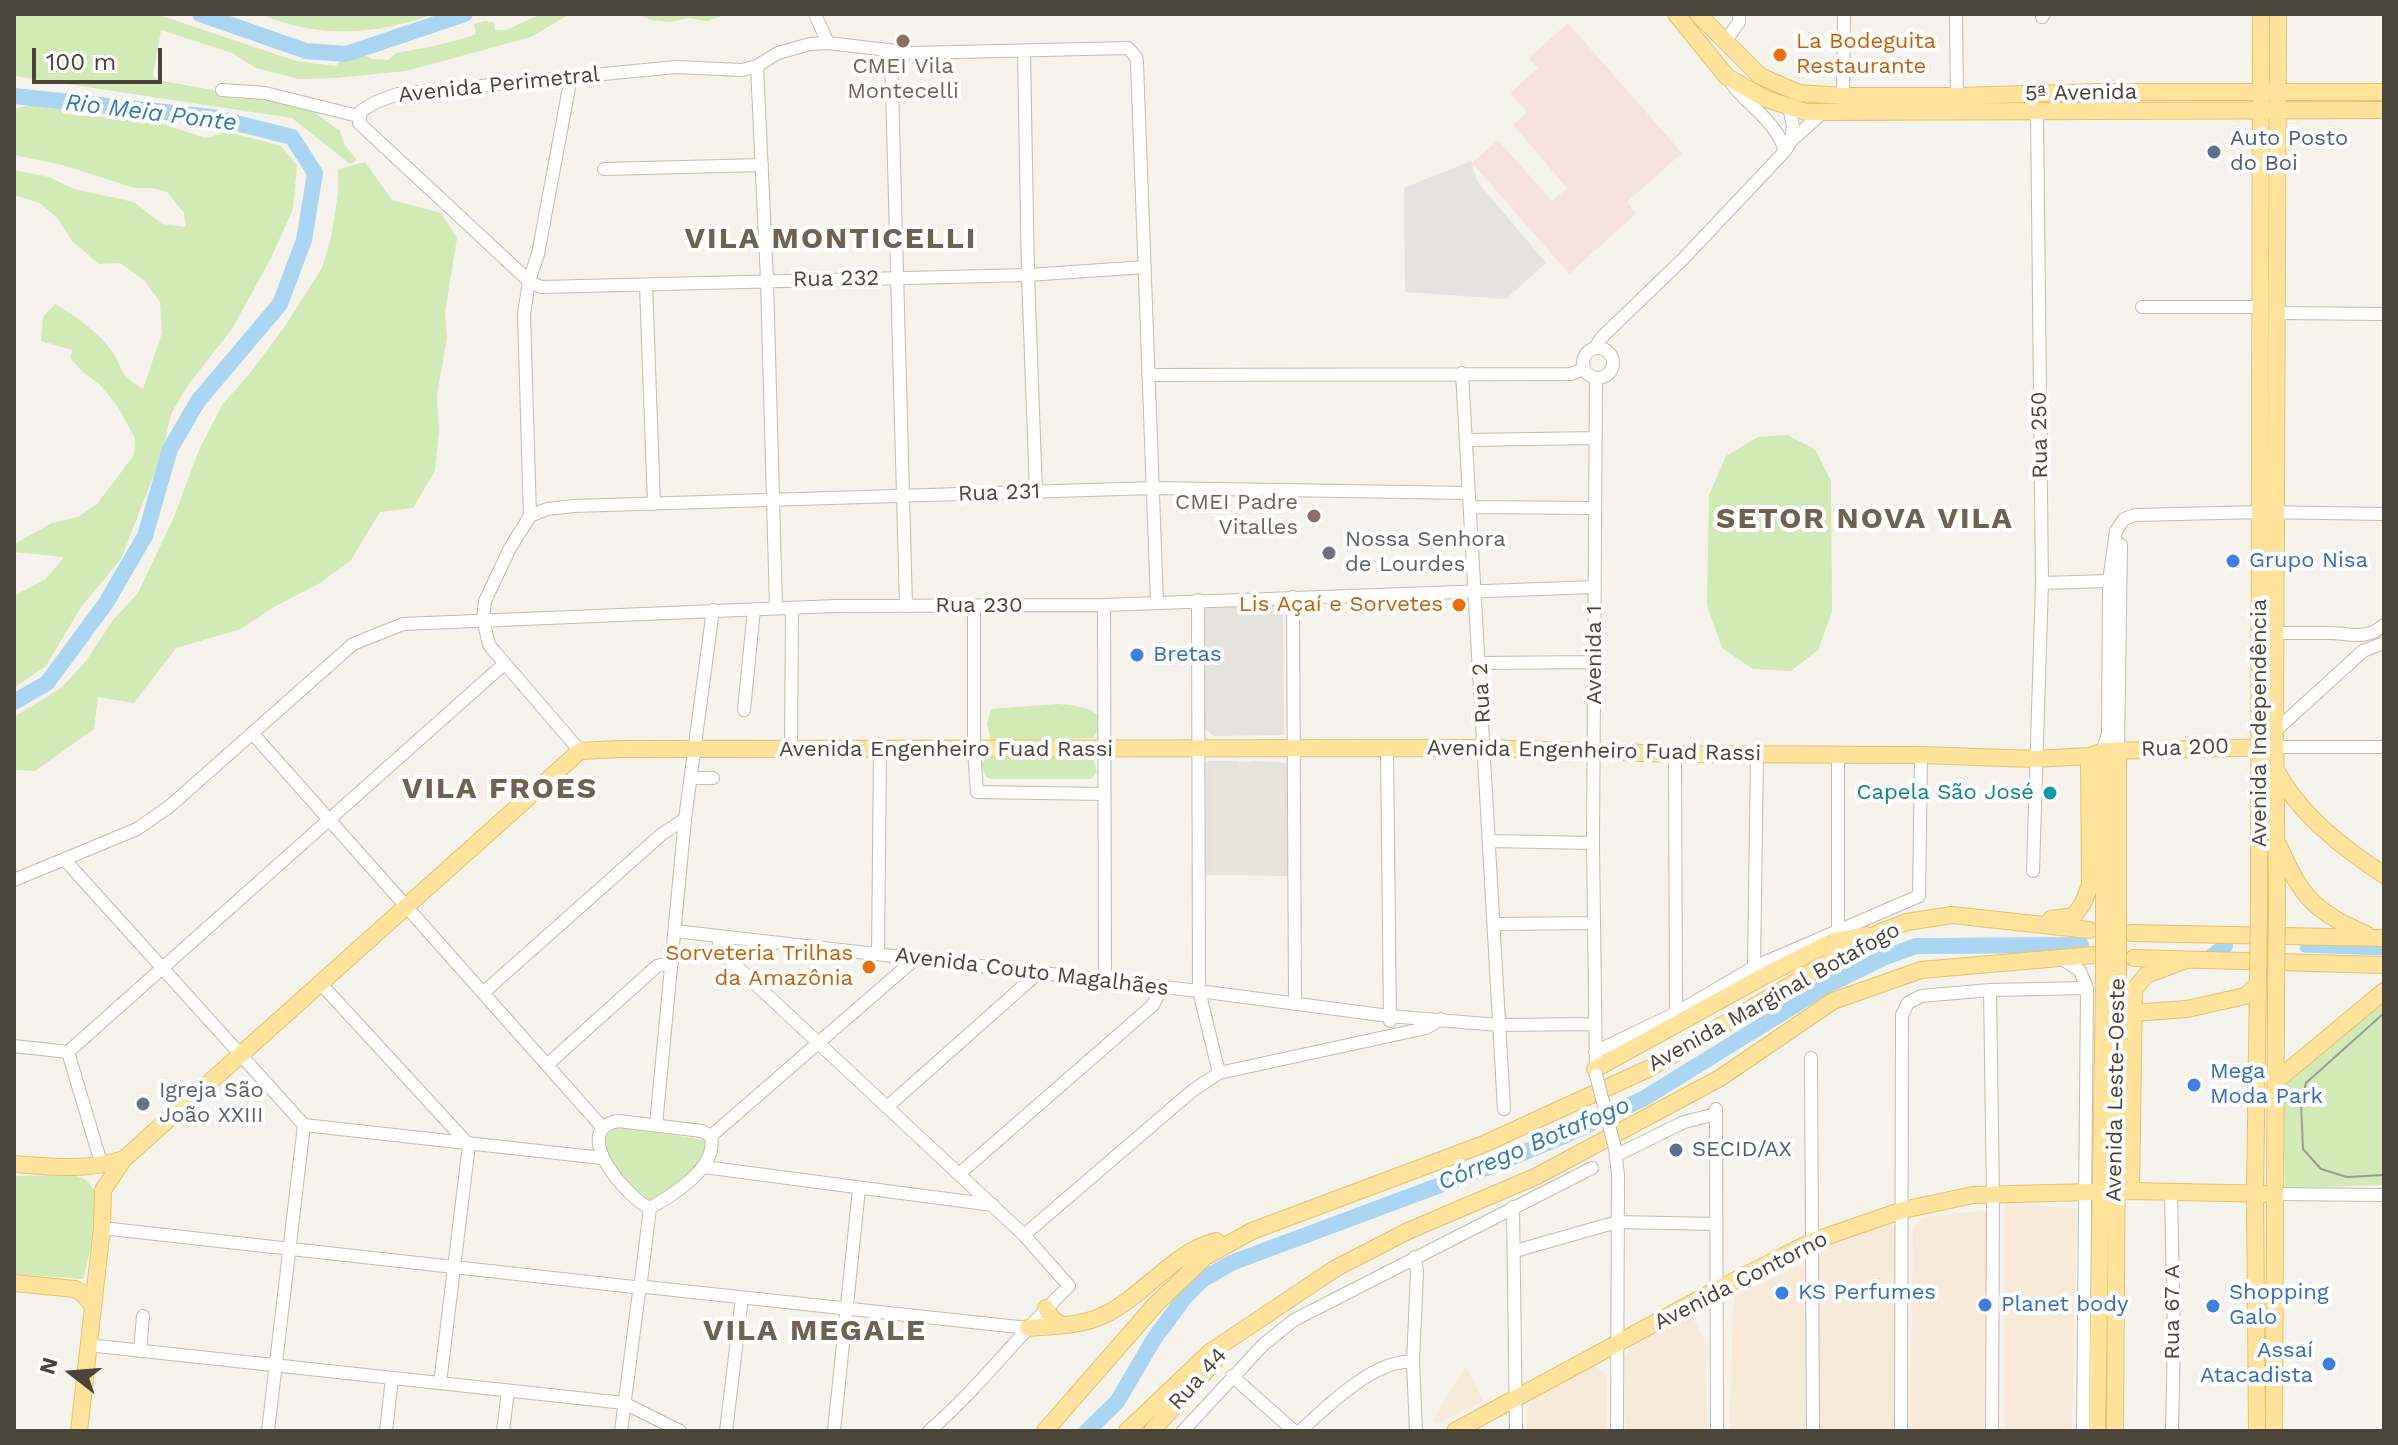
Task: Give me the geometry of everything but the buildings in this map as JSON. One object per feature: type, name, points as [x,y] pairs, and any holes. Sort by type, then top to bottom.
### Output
[{"type":"main road","points":[[1676,14],[1727,77]]},
{"type":"main road","points":[[1698,14],[1760,76],[1779,85],[1789,107]]},
{"type":"main road","name":"Avenida Independência","points":[[2257,1431],[2255,1194],[2259,904],[2276,633],[2262,307],[2261,14]]},
{"type":"main road","name":"Avenida Independência","points":[[2270,741],[2269,512],[2278,313],[2278,14]]},
{"type":"main road","name":"5ª Avenida","points":[[1727,77],[1766,99],[1806,112],[1822,113],[2099,92],[2384,92]]},
{"type":"main road","name":"5ª Avenida","points":[[1779,85],[1799,93],[2037,111],[2384,110]]},
{"type":"main road","points":[[2270,741],[2276,769],[2295,799],[2334,837],[2384,875]]},
{"type":"main road","points":[[2270,741],[2285,774],[2297,790],[2334,830],[2384,868]]},
{"type":"main road","name":"Rua 200","points":[[2035,759],[2100,757],[2270,741]]},
{"type":"main road","name":"Avenida Engenheiro Fuad Rassi","points":[[580,751],[1485,748],[2035,759]]},
{"type":"main road","points":[[79,1431],[102,1228],[103,1190],[124,1159],[580,751]]},
{"type":"main road","points":[[2033,922],[2074,916],[2083,903],[2090,885],[2100,757]]},
{"type":"main road","name":"Avenida Leste-Oeste","points":[[2100,757],[2111,896],[2103,988],[2115,1431]]},
{"type":"main road","name":"Avenida Independência","points":[[2274,1431],[2276,769]]},
{"type":"main road","points":[[2277,809],[2285,801],[2295,799]]},
{"type":"main road","points":[[2277,841],[2300,890],[2333,919],[2378,937]]},
{"type":"main road","name":"Avenida Marginal Botafogo","points":[[1045,1431],[1155,1305],[1205,1257],[1252,1231],[1484,1144],[1615,1085],[1650,1068],[1880,932],[1907,922],[1952,915],[2089,930]]},
{"type":"main road","points":[[1596,1072],[1764,976],[1834,941],[1880,932]]},
{"type":"main road","points":[[2131,933],[2378,937]]},
{"type":"main road","name":"Avenida Marginal Botafogo","points":[[1127,1431],[1209,1353],[1336,1268],[1408,1231],[1537,1176],[1720,1078],[1833,1001],[1921,970],[2094,955]]},
{"type":"main road","points":[[2134,958],[2384,965]]},
{"type":"main road","points":[[2108,1192],[2130,1128],[2134,990],[2146,975],[2186,960]]},
{"type":"main road","points":[[2132,1013],[2187,1009],[2245,996],[2258,982]]},
{"type":"main road","name":"Avenida Leste-Oeste","points":[[2097,1431],[2093,1226],[2108,1192],[2117,1151],[2103,988]]},
{"type":"main road","points":[[2276,1081],[2384,991]]},
{"type":"main road","points":[[2117,1151],[2130,1128]]},
{"type":"main road","points":[[14,1164],[76,1169],[124,1159]]},
{"type":"main road","points":[[76,1169],[89,1174],[103,1190]]},
{"type":"main road","name":"Avenida Contorno","points":[[1455,1431],[1813,1241],[1903,1210],[1973,1195],[1993,1197],[2108,1192],[2274,1194]]},
{"type":"main road","points":[[1028,1328],[1062,1325],[1101,1316],[1131,1299],[1199,1248],[1252,1231]]},
{"type":"main road","points":[[75,1289],[96,1277]]},
{"type":"main road","points":[[14,1283],[75,1289],[93,1306]]},
{"type":"main road","points":[[1046,1308],[1052,1319],[1062,1325]]},
{"type":"main road","name":"Rua 44","points":[[1152,1431],[1244,1328]]},
{"type":"street","points":[[815,14],[828,43]]},
{"type":"street","points":[[1725,42],[1739,22],[1739,14]]},
{"type":"street","points":[[1843,96],[1844,14]]},
{"type":"street","points":[[1956,14],[1957,104]]},
{"type":"street","name":"Avenida Perimetral","points":[[358,116],[376,102],[398,94],[676,67],[742,70],[757,66],[778,53],[810,44],[828,43],[913,53],[1122,47],[1133,52],[1137,63],[1145,267]]},
{"type":"street","points":[[891,51],[906,606]]},
{"type":"street","points":[[1024,52],[1028,419],[1036,492]]},
{"type":"street","points":[[757,66],[767,281],[776,608]]},
{"type":"street","points":[[571,77],[524,314],[530,516],[510,548],[485,601],[483,619],[489,645],[580,751]]},
{"type":"street","points":[[1727,77],[1740,96],[1780,134],[1788,146]]},
{"type":"street","points":[[222,90],[265,93],[358,116],[364,129],[529,281]]},
{"type":"street","points":[[1788,146],[1793,126],[1789,107]]},
{"type":"street","name":"Rua 250","points":[[2033,871],[2042,583],[2037,111]]},
{"type":"street","points":[[1595,348],[1606,350],[1613,361],[1609,373],[1596,378],[1583,369],[1584,355],[1595,348],[1601,338],[1683,259],[1822,113]]},
{"type":"street","points":[[604,169],[762,165]]},
{"type":"street","points":[[1145,267],[1157,602]]},
{"type":"street","name":"Rua 232","points":[[529,281],[551,288],[1028,275],[1145,267]]},
{"type":"street","points":[[646,285],[654,504]]},
{"type":"street","points":[[2142,307],[2262,307]]},
{"type":"street","points":[[2278,313],[2384,314]]},
{"type":"street","points":[[1148,375],[1571,374],[1583,369]]},
{"type":"street","name":"Rua 2","points":[[1462,373],[1504,1109]]},
{"type":"street","name":"Avenida 1","points":[[1596,378],[1594,1024],[1596,1072],[1616,1151],[1617,1431]]},
{"type":"street","points":[[1468,440],[1595,438]]},
{"type":"street","name":"Rua 231","points":[[530,516],[547,509],[574,506],[1153,488],[1469,493]]},
{"type":"street","points":[[1470,507],[1594,508]]},
{"type":"street","points":[[2100,757],[2108,734],[2109,581],[2116,531],[2124,519],[2135,515],[2269,512],[2384,514]]},
{"type":"street","points":[[2100,757],[2121,545]]},
{"type":"street","points":[[2042,583],[2109,581]]},
{"type":"street","name":"Rua 230","points":[[14,880],[137,829],[170,806],[353,644],[403,624],[776,608],[1104,605],[1595,587]]},
{"type":"street","points":[[1293,597],[1295,1004]]},
{"type":"street","points":[[1198,600],[1199,991],[1219,1073]]},
{"type":"street","points":[[1104,605],[1105,980]]},
{"type":"street","points":[[974,606],[977,792],[1103,794]]},
{"type":"street","points":[[791,750],[792,608]]},
{"type":"street","points":[[744,710],[754,609]]},
{"type":"street","points":[[656,1125],[685,819],[713,610]]},
{"type":"street","points":[[489,645],[502,619]]},
{"type":"street","points":[[2276,633],[2334,633],[2352,638],[2371,633],[2384,625]]},
{"type":"street","points":[[2352,638],[2353,646],[2363,651]]},
{"type":"street","points":[[2270,741],[2363,651],[2384,643]]},
{"type":"street","points":[[1480,663],[1595,662]]},
{"type":"street","points":[[14,1046],[68,1052],[504,664]]},
{"type":"street","points":[[253,734],[603,1128]]},
{"type":"street","name":"Rua 200","points":[[2270,741],[2384,747]]},
{"type":"street","points":[[1387,749],[1389,1016],[1395,1035]]},
{"type":"street","points":[[878,954],[880,750]]},
{"type":"street","points":[[1675,754],[1676,1013]]},
{"type":"street","points":[[1754,967],[1757,754]]},
{"type":"street","points":[[1838,754],[1838,929]]},
{"type":"street","points":[[1595,1052],[1676,1013],[1754,967],[1919,896],[1921,755]]},
{"type":"street","points":[[692,778],[713,778]]},
{"type":"street","points":[[484,992],[662,834],[685,819]]},
{"type":"street","points":[[1490,841],[1593,843]]},
{"type":"street","points":[[64,859],[304,1125],[602,1158]]},
{"type":"street","points":[[1495,924],[1594,923]]},
{"type":"street","name":"Avenida Couto Magalhães","points":[[675,931],[826,944],[915,959],[1389,1016],[1499,1025],[1594,1024]]},
{"type":"street","points":[[719,936],[719,950],[993,1205],[1069,1286],[963,1402],[929,1431]]},
{"type":"street","points":[[2061,958],[2103,988]]},
{"type":"street","points":[[621,1431],[650,1208],[704,1167],[710,1156],[711,1136],[915,959]]},
{"type":"street","points":[[548,1064],[657,966],[672,963]]},
{"type":"street","points":[[887,1107],[1038,973]]},
{"type":"street","points":[[321,984],[469,1145],[440,1383]]},
{"type":"street","points":[[959,1174],[1153,1005],[1162,987]]},
{"type":"street","points":[[1901,1431],[1902,1015],[1908,1003],[1921,996],[1990,990],[2103,988]]},
{"type":"street","points":[[1990,990],[1992,1431]]},
{"type":"street","points":[[1024,1235],[1192,1091],[1219,1073],[1426,1028],[1441,1019]]},
{"type":"street","points":[[68,1052],[102,1166]]},
{"type":"street","points":[[1811,1058],[1813,1431]]},
{"type":"street","points":[[1616,1151],[1716,1111],[1717,1431]]},
{"type":"street","points":[[650,1208],[632,1195],[602,1158],[599,1137],[603,1128],[608,1123],[618,1121],[702,1131],[711,1136]]},
{"type":"street","points":[[268,1431],[304,1125]]},
{"type":"street","points":[[704,1167],[993,1205]]},
{"type":"street","points":[[1183,1431],[1263,1345],[1294,1320],[1592,1168]]},
{"type":"street","points":[[834,1431],[859,1189]]},
{"type":"street","name":"Rua 67 A","points":[[2171,1193],[2172,1431]]},
{"type":"street","name":"Avenida Contorno","points":[[2274,1194],[2384,1195]]},
{"type":"street","points":[[1513,1207],[1516,1431]]},
{"type":"street","points":[[1515,1251],[1617,1222],[1716,1224]]},
{"type":"street","points":[[2083,1431],[2093,1226]]},
{"type":"street","points":[[102,1228],[1028,1328]]},
{"type":"street","points":[[1415,1257],[1413,1362],[1416,1431]]},
{"type":"street","points":[[726,1431],[742,1298]]},
{"type":"street","points":[[140,1351],[143,1316]]},
{"type":"street","points":[[88,1345],[624,1403],[680,1431]]},
{"type":"street","points":[[1300,1431],[1348,1389],[1394,1362],[1413,1362]]},
{"type":"street","points":[[1232,1376],[1294,1431]]},
{"type":"street","points":[[386,1431],[392,1378]]},
{"type":"street","points":[[503,1431],[508,1391]]},
{"type":"shaded area","points":[[1568,23],[1682,153],[1627,202],[1636,214],[1569,274],[1472,163],[1498,140],[1552,201],[1567,188],[1513,125],[1527,112],[1510,93],[1538,68],[1529,58]]},
{"type":"shaded area","points":[[1471,161],[1477,181],[1546,263],[1506,299],[1405,292],[1404,188]]},
{"type":"shaded area","points":[[1205,604],[1276,604],[1283,611],[1284,735],[1214,736],[1205,729]]},
{"type":"shaded area","points":[[1208,761],[1287,763],[1288,876],[1206,875]]},
{"type":"shaded area","points":[[1208,761],[1238,761],[1237,767],[1211,768],[1212,875],[1206,875]]},
{"type":"shaded area","points":[[1252,761],[1287,763],[1288,876],[1284,876],[1282,768],[1253,767]]},
{"type":"shaded area","points":[[2005,1203],[2077,1208],[2072,1431],[2005,1431]]},
{"type":"shaded area","points":[[1988,1210],[1985,1431],[1910,1431],[1913,1228],[1924,1217]]},
{"type":"shaded area","points":[[1894,1220],[1895,1431],[1819,1431],[1816,1262],[1820,1247],[1827,1239]]},
{"type":"shaded area","points":[[1809,1262],[1807,1431],[1729,1431],[1734,1296]]},
{"type":"shaded area","points":[[1692,1316],[1705,1341],[1707,1431],[1625,1431],[1625,1357],[1633,1345]]},
{"type":"shaded area","points":[[1466,1366],[1483,1401],[1437,1424],[1432,1421]]},
{"type":"shaded area","points":[[1594,1366],[1607,1375],[1607,1431],[1526,1431],[1527,1410],[1534,1398]]},
{"type":"green space","points":[[14,14],[156,14],[296,61],[336,66],[355,51],[372,59],[388,60],[396,53],[476,34],[474,24],[485,21],[494,22],[495,30],[506,30],[541,14],[570,14],[531,37],[406,71],[337,78],[299,79],[256,68],[232,53],[161,30],[153,75],[157,80],[213,90],[229,98],[259,96],[303,104],[340,131],[344,144],[357,160],[350,164],[292,118],[14,76]]},
{"type":"green space","points":[[261,14],[434,14],[369,30],[325,31],[304,28]]},
{"type":"green space","points":[[637,14],[728,14],[707,21],[688,18],[670,22],[651,20]]},
{"type":"green space","points":[[28,105],[52,105],[76,115],[152,120],[205,138],[228,132],[281,146],[297,165],[293,209],[271,258],[232,329],[188,385],[171,414],[162,454],[121,559],[81,607],[46,666],[14,688],[14,596],[46,579],[64,557],[14,552],[14,544],[52,523],[78,517],[97,504],[134,455],[135,438],[118,407],[100,385],[70,358],[72,350],[41,341],[43,317],[55,304],[78,319],[106,343],[126,376],[143,389],[162,333],[160,302],[145,281],[120,263],[99,264],[72,241],[58,219],[40,203],[14,195],[14,170],[49,177],[74,189],[134,202],[162,224],[186,227],[184,213],[167,192],[134,188],[63,165],[14,155],[14,109]]},
{"type":"green space","points":[[365,162],[392,200],[441,213],[457,238],[445,312],[447,338],[437,395],[439,431],[435,471],[413,508],[380,512],[351,560],[320,583],[274,607],[241,629],[176,648],[134,703],[98,697],[94,729],[35,771],[14,770],[14,717],[61,688],[86,661],[113,620],[138,593],[174,517],[199,450],[222,405],[285,326],[322,268],[331,238],[338,193],[338,169]]},
{"type":"green space","points":[[1787,435],[1815,449],[1831,481],[1832,612],[1818,650],[1791,671],[1753,669],[1722,648],[1707,605],[1709,495],[1726,456],[1758,437]]},
{"type":"green space","points":[[1057,704],[1091,710],[1097,715],[1099,728],[1093,738],[991,741],[987,724],[991,709]]},
{"type":"green space","points":[[986,758],[1093,758],[1097,772],[1091,779],[991,779],[986,777],[981,764]]},
{"type":"green space","points":[[2384,995],[2384,1185],[2285,1188],[2282,1079]]},
{"type":"green space","points":[[618,1126],[705,1140],[708,1146],[683,1180],[646,1203],[609,1162],[603,1138],[607,1131]]},
{"type":"green space","points":[[75,1175],[86,1180],[97,1193],[96,1227],[83,1279],[14,1274],[14,1176]]},
{"type":"waterway","name":"Rio Meia Ponte","points":[[200,14],[306,51],[346,54],[465,14]]},
{"type":"waterway","name":"Rio Meia Ponte","points":[[14,96],[212,117],[292,137],[315,173],[304,240],[280,304],[198,401],[170,449],[145,536],[106,603],[47,683],[14,702]]},
{"type":"waterway","name":"Córrego Botafogo","points":[[1087,1431],[1117,1402],[1154,1339],[1185,1297],[1202,1280],[1231,1263],[1564,1136],[1643,1099],[1826,986],[1883,958],[1916,946],[2081,945]]},
{"type":"waterway","points":[[2207,960],[2225,946]]},
{"type":"waterway","points":[[2304,948],[2384,951]]},
{"type":"tram line","points":[[2384,1013],[2306,1083],[2301,1102],[2303,1149],[2321,1169],[2347,1177],[2384,1175]]},
{"type":"place","name":"CMEI Vila Montecelli","points":[[903,41]]},
{"type":"place","name":"La Bodeguita Restaurante","points":[[1780,55]]},
{"type":"place","name":"Auto Posto do Boi","points":[[2214,152]]},
{"type":"place","name":"CMEI Padre Vitalles","points":[[1314,516]]},
{"type":"place","name":"Nossa Senhora de Lourdes","points":[[1329,553]]},
{"type":"place","name":"Grupo Nisa","points":[[2233,561]]},
{"type":"place","name":"Lis Açaí e Sorvetes","points":[[1459,605]]},
{"type":"place","name":"Bretas","points":[[1137,655]]},
{"type":"place","name":"Capela São José","points":[[2050,793]]},
{"type":"place","name":"Sorveteria Trilhas da Amazônia","points":[[869,967]]},
{"type":"place","name":"Mega Moda Park","points":[[2194,1085]]},
{"type":"place","name":"Igreja São João XXIII","points":[[143,1104]]},
{"type":"place","name":"SECID/AX","points":[[1676,1150]]},
{"type":"place","name":"KS Perfumes","points":[[1782,1293]]},
{"type":"place","name":"Planet body","points":[[1985,1305]]},
{"type":"place","name":"Shopping Galo","points":[[2213,1306]]},
{"type":"place","name":"Assaí Atacadista","points":[[2329,1364]]},
{"type":"district","name":"VILA MONTICELLI","points":[[831,239]]},
{"type":"district","name":"SETOR NOVA VILA","points":[[1865,519]]},
{"type":"district","name":"VILA FROES","points":[[500,789]]},
{"type":"district","name":"VILA MEGALE","points":[[815,1331]]}]
